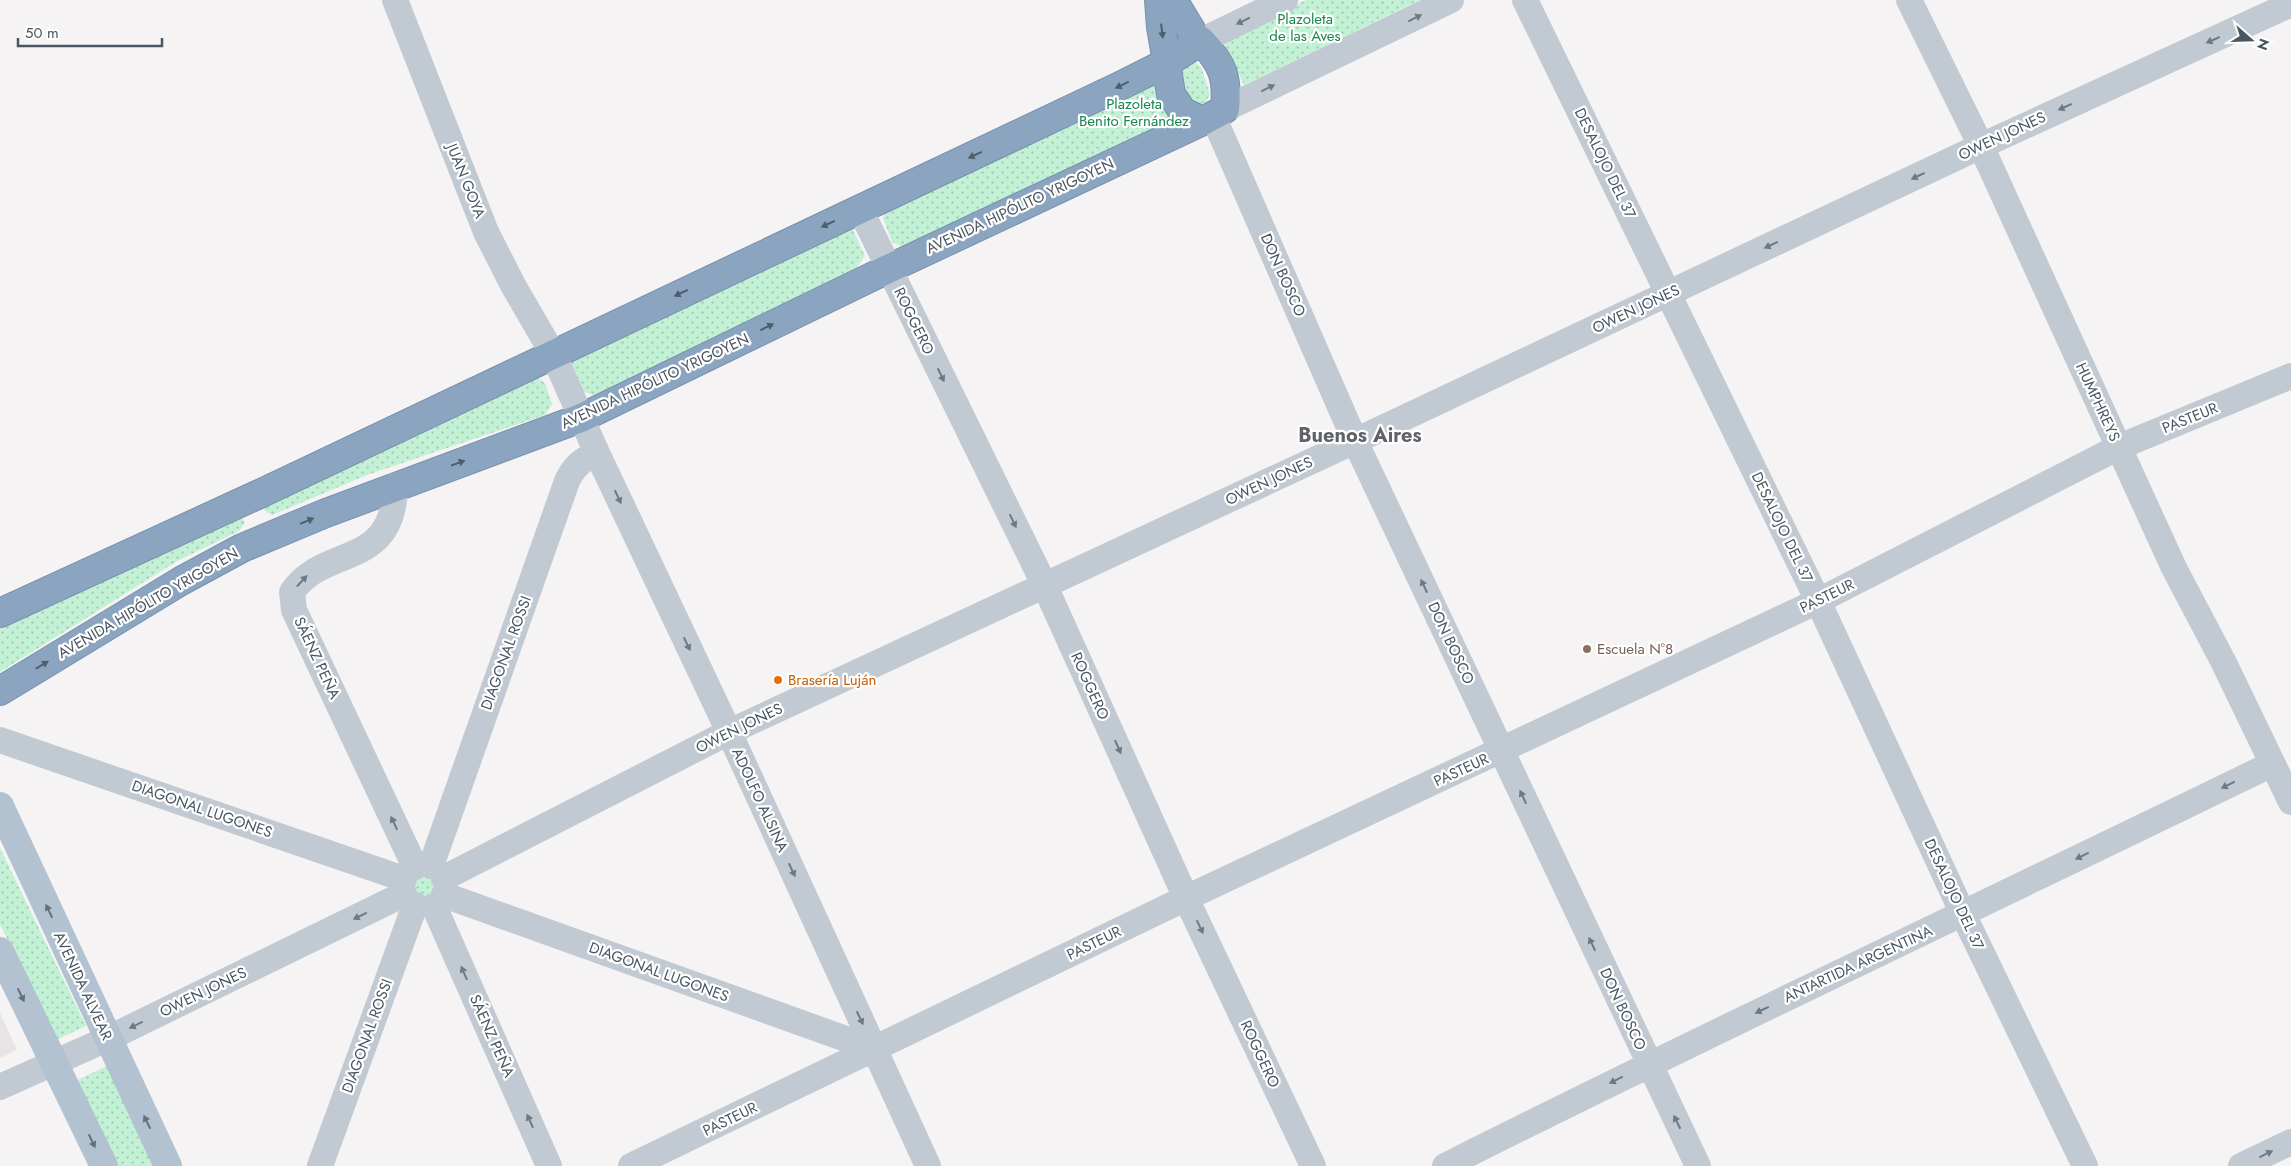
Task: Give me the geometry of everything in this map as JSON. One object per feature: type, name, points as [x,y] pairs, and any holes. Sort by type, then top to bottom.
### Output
[{"type":"highway","points":[[1159,0],[1171,94],[1183,112],[1214,115],[1227,87],[1221,69],[1213,54],[1200,42],[1173,0]]},
{"type":"highway","points":[[0,613],[255,496],[860,209],[1167,62],[1200,42]]},
{"type":"highway","name":"AVENIDA HIPÓLITO YRIGOYEN","points":[[0,691],[181,581],[242,548],[394,486],[581,418],[888,269],[1214,115]]},
{"type":"highway","points":[[255,496],[269,537]]},
{"type":"main road","name":"AVENIDA ALVEAR","points":[[0,806],[107,1039],[168,1166]]},
{"type":"main road","points":[[0,951],[104,1166]]},
{"type":"street","name":"JUAN GOYA","points":[[395,0],[486,232],[514,287],[553,354]]},
{"type":"street","points":[[1200,42],[1285,0]]},
{"type":"street","name":"AVENIDA HIPÓLITO YRIGOYEN","points":[[1214,115],[1452,0]]},
{"type":"street","name":"DESALOJO DEL 37","points":[[1525,0],[1818,601],[1963,914],[2085,1166]]},
{"type":"street","name":"HUMPHREYS","points":[[1909,0],[1981,146],[2174,568],[2224,663],[2291,802]]},
{"type":"street","name":"OWEN JONES","points":[[0,1087],[107,1039],[424,886],[729,732],[1044,584],[1356,441],[1981,146],[2289,5]]},
{"type":"street","name":"DON BOSCO","points":[[1214,115],[1356,441],[1698,1166]]},
{"type":"street","name":"ROGGERO","points":[[860,209],[1044,584],[1186,898],[1313,1166]]},
{"type":"street","name":"ADOLFO ALSINA","points":[[553,354],[597,453],[729,732],[928,1166]]},
{"type":"street","name":"PASTEUR","points":[[631,1166],[1186,898],[1818,601],[2119,447],[2291,376]]},
{"type":"street","name":"DIAGONAL ROSSI","points":[[320,1166],[424,886],[567,481],[573,468],[581,461],[597,453]]},
{"type":"street","name":"SÁENZ PEÑA","points":[[394,486],[394,505],[382,534],[363,551],[308,575],[292,592],[294,610],[424,886],[549,1166]]},
{"type":"street","name":"DIAGONAL LUGONES","points":[[0,740],[424,886],[874,1049]]},
{"type":"street","name":"ANTARTIDA ARGENTINA","points":[[1445,1166],[1649,1063],[1963,914],[2272,764]]},
{"type":"street","points":[[2241,1166],[2291,1142]]},
{"type":"shaded area","points":[[0,1013],[17,1050],[0,1058]]},
{"type":"green space","name":"Plazoleta de las Aves","points":[[1306,0],[1420,0],[1244,85],[1223,40]]},
{"type":"green space","points":[[1192,60],[1201,67],[1210,94],[1206,102],[1200,104],[1192,101],[1181,77],[1181,69]]},
{"type":"green space","name":"Plazoleta Benito Fernández","points":[[1150,79],[1158,84],[1172,114],[1165,124],[903,247],[892,242],[883,218],[888,206]]},
{"type":"green space","points":[[839,227],[853,230],[865,256],[856,268],[594,395],[581,391],[570,366],[575,354]]},
{"type":"green space","points":[[532,374],[545,383],[552,404],[545,415],[367,475],[272,515],[264,510],[268,500]]},
{"type":"green space","points":[[233,517],[241,517],[245,523],[239,531],[179,560],[0,672],[0,629]]},
{"type":"green space","points":[[0,848],[86,1026],[56,1040],[0,924]]},
{"type":"green space","points":[[424,875],[432,878],[435,886],[432,894],[424,897],[416,894],[413,886],[416,878]]},
{"type":"green space","points":[[107,1066],[155,1166],[118,1166],[77,1080]]},
{"type":"place","name":"Escuela N°8","points":[[1587,649]]},
{"type":"place","name":"Brasería Luján","points":[[778,680]]},
{"type":"district","name":"Buenos Aires","points":[[1360,435]]}]
